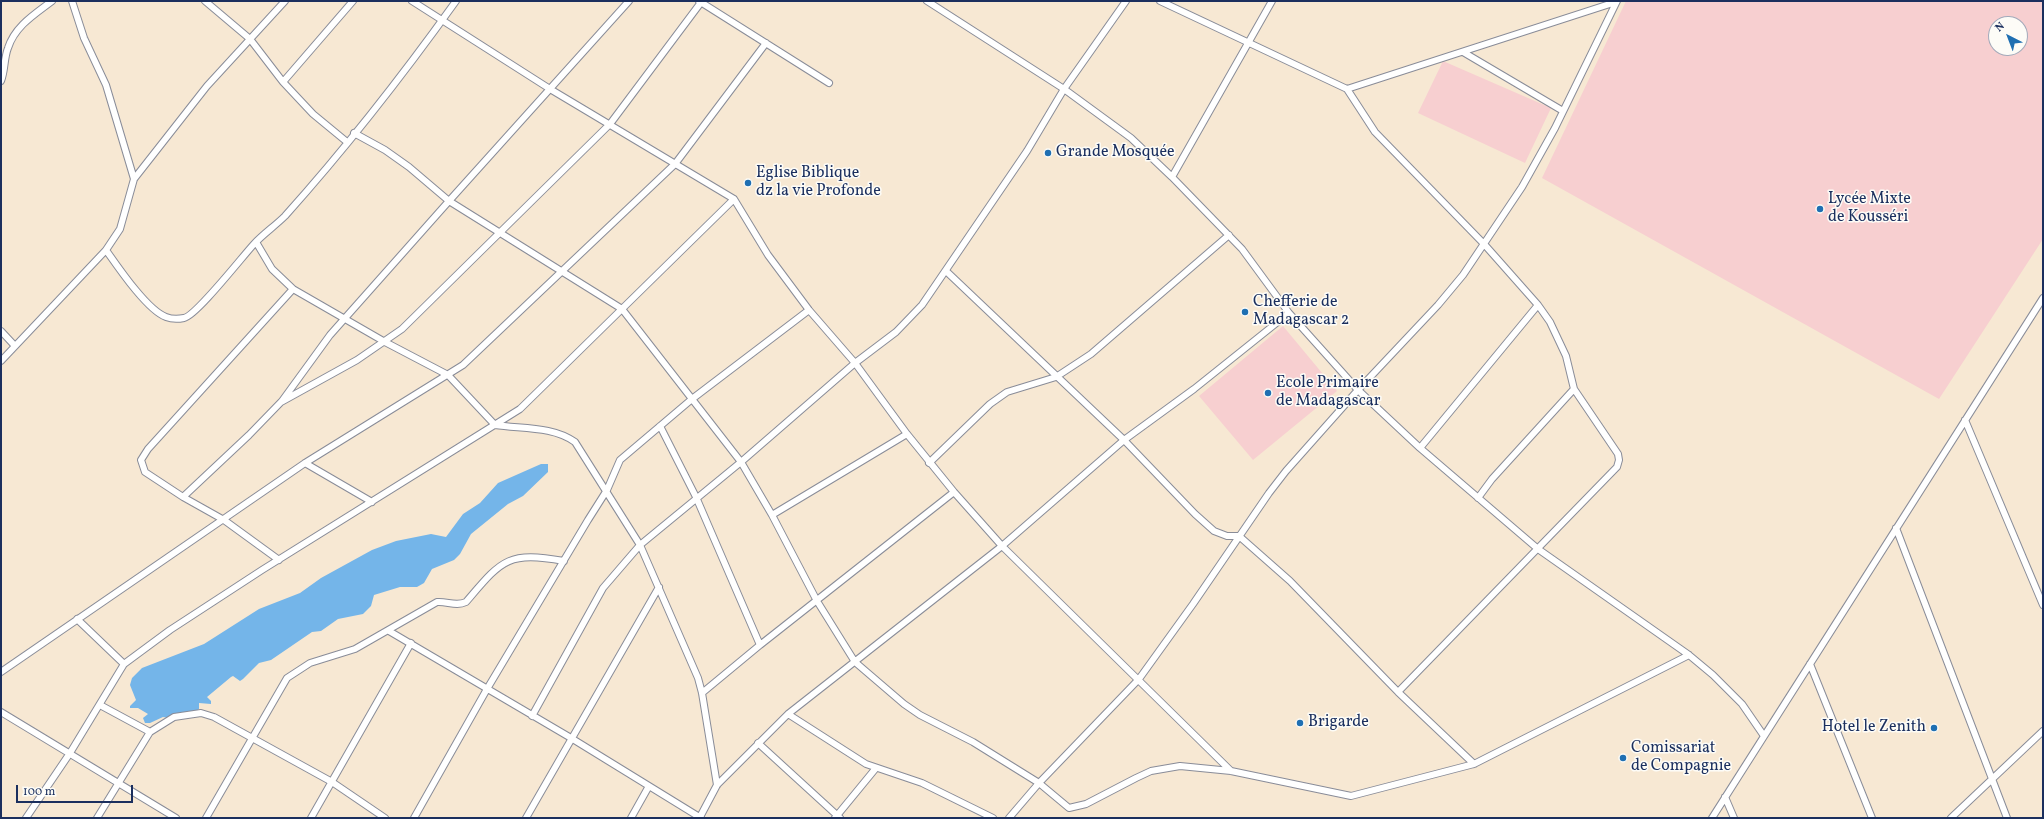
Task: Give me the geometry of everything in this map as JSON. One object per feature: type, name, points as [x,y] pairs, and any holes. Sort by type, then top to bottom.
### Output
[{"type":"street","points":[[1,82],[7,49],[13,37],[27,20],[52,1]]},
{"type":"street","points":[[72,1],[84,38],[106,85],[134,179]]},
{"type":"street","points":[[205,1],[250,39],[283,82],[313,114],[347,142]]},
{"type":"street","points":[[1,361],[106,250],[120,229],[134,179],[189,106],[285,1]]},
{"type":"street","points":[[283,82],[353,1]]},
{"type":"street","points":[[412,1],[550,88],[734,199],[768,255],[809,310],[855,363],[907,434],[954,492],[1002,546],[1231,771]]},
{"type":"street","points":[[106,250],[134,289],[160,314],[167,318],[184,318],[191,316],[256,242],[284,217],[413,61],[456,1]]},
{"type":"street","points":[[183,497],[224,460],[281,402],[345,318],[448,201],[629,1]]},
{"type":"street","points":[[927,1],[1064,89],[1131,138],[1172,177],[1242,249],[1289,313],[1358,390],[1420,448],[1538,549],[1689,655],[1742,704],[1764,736]]},
{"type":"street","points":[[532,716],[604,588],[640,545],[696,497],[741,462],[855,363],[896,332],[922,305],[1027,151],[1064,89],[1126,1]]},
{"type":"street","points":[[1160,1],[1248,44],[1347,89],[1375,132],[1484,244],[1538,305],[1550,322],[1566,356],[1574,389],[1618,454],[1619,460],[1616,467],[1398,692]]},
{"type":"street","points":[[1172,177],[1272,1]]},
{"type":"street","points":[[1347,89],[1616,1]]},
{"type":"street","points":[[1009,818],[1039,783],[1139,679],[1286,471],[1358,390],[1438,305],[1463,275],[1522,187],[1563,111],[1616,1]]},
{"type":"street","points":[[281,402],[327,378],[385,342],[402,329],[610,124],[700,2],[829,84]]},
{"type":"street","points":[[1,672],[305,463],[463,365],[675,164],[766,43]]},
{"type":"street","points":[[1463,52],[1563,111]]},
{"type":"street","points":[[354,133],[385,150],[409,167],[448,201],[561,272],[622,308],[741,462],[772,515],[817,601],[855,662],[904,704],[920,715],[973,742],[1039,783],[1069,808],[1077,808],[1151,771],[1180,766],[1231,771],[1351,796],[1474,764],[1689,655]]},
{"type":"street","points":[[26,818],[70,753],[124,664],[170,630],[520,409],[734,199]]},
{"type":"street","points":[[930,463],[990,404],[1001,396],[1030,384],[1056,377],[1091,354],[1229,235]]},
{"type":"street","points":[[256,242],[272,269],[293,289],[385,342],[448,375],[495,425],[551,431],[570,438],[576,442],[640,545],[698,678],[702,693],[717,785]]},
{"type":"street","points":[[946,271],[1124,440],[1195,514],[1214,531],[1227,536],[1239,536],[1290,581],[1398,692],[1474,764]]},
{"type":"street","points":[[279,560],[224,520],[183,497],[145,472],[141,460],[148,449],[293,289]]},
{"type":"street","points":[[1712,818],[2043,298]]},
{"type":"street","points":[[1420,448],[1538,305]]},
{"type":"street","points":[[414,818],[487,689],[607,490],[620,460],[692,398],[809,310]]},
{"type":"street","points":[[389,631],[571,738],[701,818],[717,785],[788,714],[1002,546],[1124,440],[1194,388],[1289,313]]},
{"type":"street","points":[[1,331],[15,346]]},
{"type":"street","points":[[1478,498],[1492,479],[1574,389]]},
{"type":"street","points":[[1965,420],[2043,605]]},
{"type":"street","points":[[660,426],[696,497],[760,645]]},
{"type":"street","points":[[772,515],[907,434]]},
{"type":"street","points":[[305,463],[372,502]]},
{"type":"street","points":[[702,693],[760,645],[954,492]]},
{"type":"street","points":[[1896,528],[2006,818]]},
{"type":"street","points":[[206,818],[287,678],[310,663],[355,649],[389,631],[437,602],[461,604],[466,602],[498,566],[508,560],[539,557],[564,561]]},
{"type":"street","points":[[526,818],[659,587]]},
{"type":"street","points":[[77,619],[124,664]]},
{"type":"street","points":[[311,818],[411,643]]},
{"type":"street","points":[[1810,664],[1872,818]]},
{"type":"street","points":[[100,705],[150,732]]},
{"type":"street","points":[[1,712],[119,782],[176,818]]},
{"type":"street","points":[[97,818],[150,732],[174,717],[201,714],[214,717],[252,740],[332,782],[385,818]]},
{"type":"street","points":[[788,714],[866,764],[922,783],[993,818]]},
{"type":"street","points":[[1952,818],[1991,779],[2043,731]]},
{"type":"street","points":[[758,743],[837,817],[876,768]]},
{"type":"street","points":[[631,818],[649,786]]},
{"type":"street","points":[[1725,797],[1734,818]]},
{"type":"shaded area","name":"Lycée Mixte de Kousséri","points":[[1626,1],[2043,1],[2043,239],[1939,399],[1542,178]]},
{"type":"shaded area","points":[[1443,61],[1551,108],[1525,163],[1418,113]]},
{"type":"shaded area","name":"Ecole Primaire de Madagascar","points":[[1283,326],[1337,391],[1253,460],[1199,396]]},
{"type":"water","points":[[541,464],[548,464],[548,472],[523,496],[508,504],[471,534],[460,554],[454,560],[432,569],[424,583],[417,587],[400,587],[374,595],[371,606],[363,614],[338,619],[321,631],[312,632],[271,660],[259,663],[240,681],[233,676],[231,677],[207,697],[211,701],[211,704],[199,703],[199,709],[191,714],[183,713],[179,720],[163,717],[150,723],[145,723],[143,718],[148,714],[138,708],[130,708],[136,700],[130,685],[132,678],[142,668],[204,644],[259,609],[300,593],[321,578],[372,550],[396,541],[431,534],[446,537],[463,514],[480,503],[498,483]]},
{"type":"place","name":"Grande Mosquée","points":[[1048,153]]},
{"type":"place","name":"Eglise Biblique dz la vie Profonde","points":[[748,183]]},
{"type":"place","name":"Lycée Mixte de Kousséri","points":[[1820,209]]},
{"type":"place","name":"Chefferie de Madagascar 2","points":[[1245,312]]},
{"type":"place","name":"Ecole Primaire de Madagascar","points":[[1268,393]]},
{"type":"place","name":"Brigarde","points":[[1300,723]]},
{"type":"place","name":"Hotel le Zenith","points":[[1934,728]]},
{"type":"place","name":"Comissariat de Compagnie","points":[[1623,758]]}]
